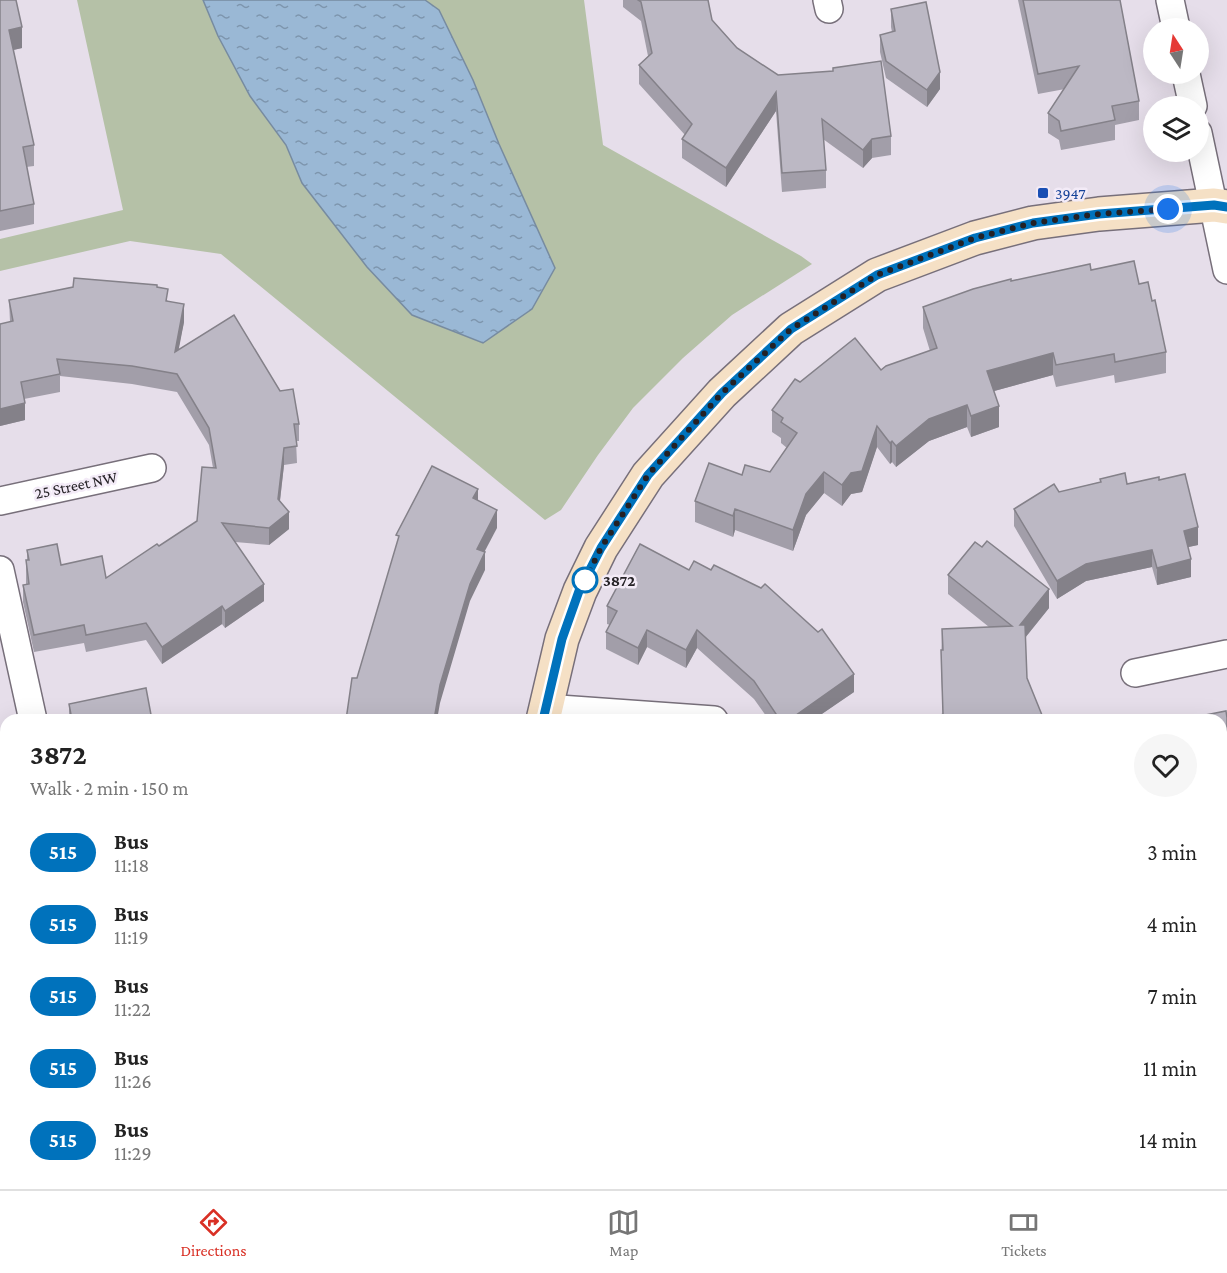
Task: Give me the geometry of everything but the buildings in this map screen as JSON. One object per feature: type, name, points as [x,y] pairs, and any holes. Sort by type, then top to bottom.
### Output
[{"type":"street","points":[[1170,0],[1174,18]]},
{"type":"street","points":[[1207,162],[1220,206],[1227,270]]},
{"type":"street","points":[[544,714],[562,639],[579,591],[601,548],[648,475],[722,393],[791,329],[877,275],[975,238],[1033,223],[1099,214],[1220,206]]},
{"type":"street","name":"25 Street NW","points":[[0,501],[152,468]]},
{"type":"street","points":[[0,570],[32,714]]},
{"type":"street","points":[[1136,673],[1227,654]]},
{"type":"green space","points":[[77,0],[584,0],[603,145],[812,264],[732,315],[683,358],[633,408],[561,510],[545,520],[221,254],[130,241],[0,271],[0,239],[123,210]]},
{"type":"water","points":[[203,0],[425,0],[439,10],[473,80],[555,268],[532,309],[483,343],[412,315],[367,267],[302,183],[286,145],[250,96],[218,36]]},
{"type":"bus line","name":"515","points":[[544,714],[562,639],[579,591],[601,548],[648,475],[722,393],[791,329],[877,275],[975,238],[1033,223],[1099,214],[1214,205],[1227,207]]},
{"type":"place","name":"3947","points":[[1043,193]]},
{"type":"place","name":"3872","points":[[585,580]]},
{"type":"route","points":[[585,580],[601,548],[648,475],[722,393],[791,329],[877,275],[975,238],[1033,223],[1099,214],[1168,209]]}]
